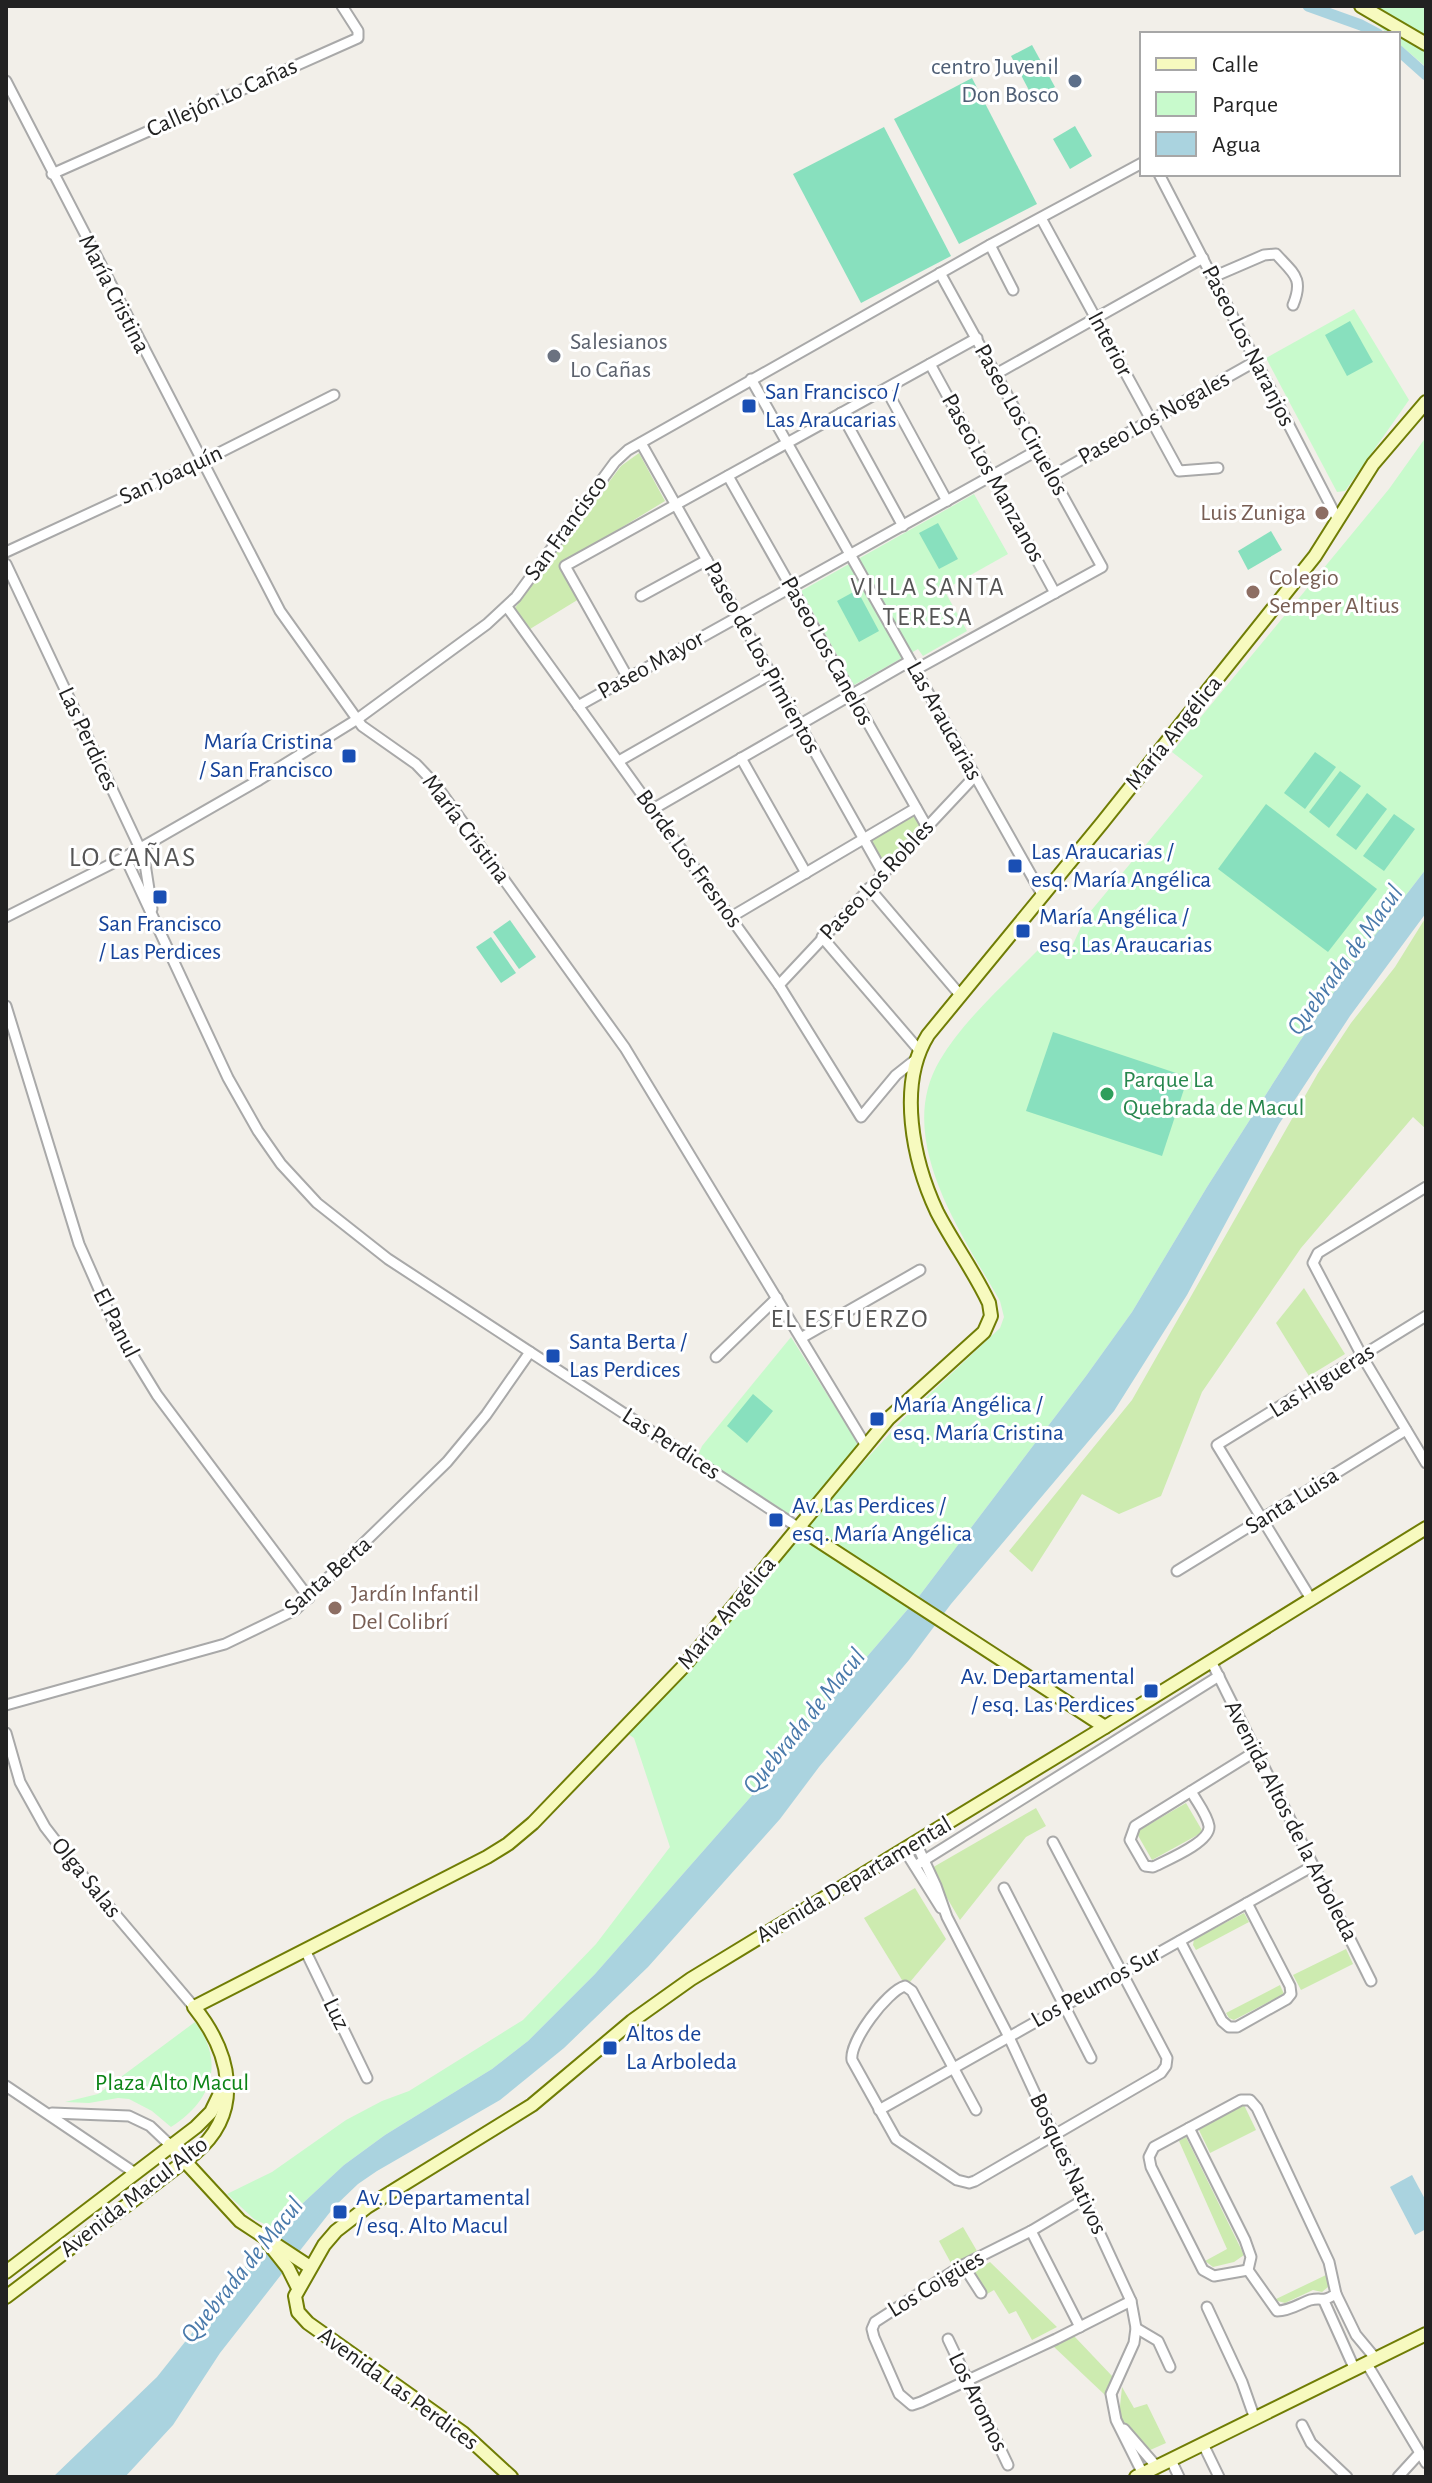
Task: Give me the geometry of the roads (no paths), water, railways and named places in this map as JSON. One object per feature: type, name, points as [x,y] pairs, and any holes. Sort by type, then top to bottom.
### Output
[{"type":"street","name":"Callejón Lo Cañas","points":[[52,174],[358,38],[358,31],[342,6]]},
{"type":"street","points":[[1361,6],[1426,44]]},
{"type":"street","name":"María Cristina","points":[[6,81],[280,611],[356,720],[416,764],[436,785],[625,1048],[866,1446]]},
{"type":"street","name":"San Francisco","points":[[6,917],[125,857],[356,720],[507,607],[615,462],[641,443],[990,245],[1140,164]]},
{"type":"street","name":"Paseo Los Naranjos","points":[[1160,176],[1337,518]]},
{"type":"street","name":"Interior","points":[[1041,218],[1179,471],[1218,468]]},
{"type":"street","points":[[990,245],[1013,290]]},
{"type":"street","points":[[1213,277],[1264,255],[1276,254],[1296,276],[1300,288],[1293,305]]},
{"type":"street","points":[[996,374],[1203,258]]},
{"type":"street","name":"Paseo Los Ciruelos","points":[[940,273],[1102,567],[1055,593]]},
{"type":"street","points":[[628,678],[565,566],[977,338]]},
{"type":"street","name":"Paseo Los Nogales","points":[[1052,476],[1256,361]]},
{"type":"street","name":"Paseo Los Manzanos","points":[[930,364],[1055,593]]},
{"type":"street","name":"Las Araucarias","points":[[751,379],[1043,896]]},
{"type":"street","points":[[886,389],[947,501]]},
{"type":"street","name":"San Joaquín","points":[[6,552],[201,462],[334,395]]},
{"type":"street","name":"María Angélica","points":[[861,1117],[917,1055],[1315,556],[1384,449],[1426,402]]},
{"type":"street","points":[[841,413],[903,526]]},
{"type":"street","name":"Paseo de Los Pimientos","points":[[641,443],[883,873]]},
{"type":"street","name":"Paseo Mayor","points":[[578,706],[1038,450]]},
{"type":"street","name":"Paseo Los Canelos","points":[[728,476],[927,827]]},
{"type":"street","points":[[641,596],[707,560]]},
{"type":"street","name":"Las Perdices","points":[[6,564],[144,857],[154,919]]},
{"type":"street","points":[[653,809],[852,695],[1055,593]]},
{"type":"street","name":"Borde Los Fresnos","points":[[507,607],[779,985],[861,1117]]},
{"type":"street","points":[[619,761],[771,674]]},
{"type":"street","points":[[741,758],[806,873]]},
{"type":"street","name":"Paseo Los Robles","points":[[779,985],[975,776]]},
{"type":"street","points":[[731,917],[916,808]]},
{"type":"street","name":"Las Perdices","points":[[125,857],[237,1095],[292,1177],[332,1216],[368,1245],[941,1623],[1105,1727]]},
{"type":"street","points":[[869,888],[961,996]]},
{"type":"street","points":[[822,937],[917,1055]]},
{"type":"street","name":"El Panul","points":[[6,1006],[79,1244],[116,1328],[157,1395],[309,1598]]},
{"type":"street","name":"María Angélica","points":[[194,2007],[487,1857],[521,1834],[684,1666],[912,1395],[988,1327],[991,1316],[986,1297],[936,1209],[924,1177],[913,1121],[912,1093],[917,1055]]},
{"type":"street","points":[[1426,1187],[1321,1251],[1314,1260],[1315,1270],[1362,1356],[1426,1463]]},
{"type":"street","points":[[801,1338],[920,1270]]},
{"type":"street","points":[[716,1357],[777,1298]]},
{"type":"street","name":"Las Higueras","points":[[1263,1520],[1217,1445],[1426,1316]]},
{"type":"street","name":"Santa Berta","points":[[6,1705],[225,1644],[285,1616],[309,1598],[447,1462],[492,1407],[530,1352]]},
{"type":"street","name":"Santa Luisa","points":[[1177,1571],[1406,1430]]},
{"type":"street","points":[[1263,1520],[1311,1599]]},
{"type":"street","name":"Avenida Departamental","points":[[310,2267],[324,2245],[353,2217],[532,2105],[614,2035],[671,1993],[799,1911],[1105,1727],[1426,1528]]},
{"type":"street","name":"Avenida Altos de la Arboleda","points":[[1211,1661],[1371,1981]]},
{"type":"street","name":"Avenida Departamental","points":[[915,1866],[1219,1676]]},
{"type":"street","name":"Olga Salas","points":[[6,1733],[20,1782],[40,1820],[82,1875],[194,2007]]},
{"type":"street","points":[[1191,1791],[1208,1823],[1205,1839],[1153,1867],[1141,1864],[1130,1835],[1135,1826],[1191,1791],[1256,1751]]},
{"type":"street","points":[[976,2110],[915,1996],[905,1986],[896,1989],[852,2047],[852,2060],[896,2139],[957,2180],[969,2183],[1161,2073],[1166,2066],[1167,2058],[1053,1842]]},
{"type":"street","name":"Bosques Nativos","points":[[910,1846],[924,1860],[947,1917]]},
{"type":"street","name":"Bosques Nativos","points":[[910,1846],[915,1866],[947,1917],[1008,2035],[1131,2301],[1136,2328],[1134,2343],[1111,2394],[1116,2420],[1139,2475]]},
{"type":"street","name":"Los Peumos Sur","points":[[879,2110],[952,2066],[1313,1866]]},
{"type":"street","points":[[1004,1888],[1091,2058]]},
{"type":"street","points":[[1180,1941],[1222,2021],[1229,2027],[1237,2027],[1287,1999],[1291,1994],[1247,1903]]},
{"type":"street","name":"Luz","points":[[305,1950],[367,2078]]},
{"type":"street","name":"Avenida Macul Alto","points":[[6,2297],[209,2141],[219,2126],[227,2102],[226,2078],[218,2046],[194,2007]]},
{"type":"street","name":"Avenida Macul Alto","points":[[6,2272],[196,2127],[221,2096],[226,2078]]},
{"type":"street","points":[[6,2086],[135,2173]]},
{"type":"street","points":[[1248,2270],[1220,2276],[1203,2270],[1151,2167],[1149,2157],[1154,2147],[1241,2100],[1254,2103],[1329,2262],[1336,2294],[1366,2364]]},
{"type":"street","points":[[46,2111],[70,2115],[129,2116],[150,2126],[228,2210],[292,2263],[310,2267],[298,2288]]},
{"type":"street","points":[[1189,2128],[1245,2240],[1251,2257],[1248,2270],[1277,2311],[1312,2300],[1324,2301],[1336,2294]]},
{"type":"street","name":"Los Coigües","points":[[1083,2200],[1031,2231],[963,2265],[875,2322],[872,2329],[899,2394],[912,2405],[1131,2301]]},
{"type":"street","points":[[1031,2231],[1080,2327]]},
{"type":"street","name":"Avenida Las Perdices","points":[[292,2263],[298,2288],[295,2304],[308,2323],[463,2433],[511,2477]]},
{"type":"street","points":[[963,2265],[981,2293]]},
{"type":"street","points":[[1324,2301],[1426,2463]]},
{"type":"street","points":[[1207,2307],[1242,2382],[1255,2419]]},
{"type":"street","points":[[1136,2328],[1158,2341],[1170,2367]]},
{"type":"street","points":[[1139,2475],[1426,2334]]},
{"type":"street","name":"Los Aromos","points":[[948,2339],[1008,2465]]},
{"type":"street","points":[[1116,2420],[1157,2467]]},
{"type":"street","points":[[1302,2425],[1311,2443],[1347,2477]]},
{"type":"street","points":[[1203,2444],[1219,2477]]},
{"type":"street","points":[[1398,2477],[1419,2454]]},
{"type":"street","points":[[1171,2460],[1179,2477]]},
{"type":"water","points":[[1426,869],[1426,913],[1350,1016],[1279,1124],[1187,1295],[1114,1411],[951,1604],[780,1819],[648,1967],[564,2048],[500,2100],[377,2171],[334,2207],[220,2353],[173,2425],[125,2477],[53,2477],[157,2377],[275,2229],[344,2165],[385,2135],[492,2069],[528,2041],[595,1974],[770,1775],[816,1716],[920,1595],[1086,1376],[1132,1312],[1300,1041],[1359,956]]},
{"type":"water","points":[[1412,2175],[1426,2201],[1426,2229],[1415,2235],[1390,2187]]},
{"type":"waterway","points":[[1308,6],[1374,32]]},
{"type":"waterway","points":[[1400,52],[1426,75]]},
{"type":"place","name":"centro Juvenil Don Bosco","points":[[1075,81]]},
{"type":"place","name":"Salesianos Lo Cañas","points":[[554,356]]},
{"type":"place","name":"San Francisco / Las Araucarias","points":[[749,406]]},
{"type":"place","name":"Luis Zuniga","points":[[1322,513]]},
{"type":"place","name":"Colegio Semper Altius","points":[[1253,592]]},
{"type":"place","name":"María Cristina / San Francisco","points":[[349,756]]},
{"type":"place","name":"Las Araucarias / esq. María Angélica","points":[[1015,866]]},
{"type":"place","name":"San Francisco / Las Perdices","points":[[160,897]]},
{"type":"place","name":"María Angélica / esq. Las Araucarias","points":[[1023,931]]},
{"type":"place","name":"Parque La Quebrada de Macul","points":[[1107,1094]]},
{"type":"place","name":"Santa Berta / Las Perdices","points":[[553,1356]]},
{"type":"place","name":"María Angélica / esq. María Cristina","points":[[877,1419]]},
{"type":"place","name":"Av. Las Perdices / esq. María Angélica","points":[[776,1520]]},
{"type":"place","name":"Jardín Infantil Del Colibrí","points":[[335,1608]]},
{"type":"place","name":"Av. Departamental / esq. Las Perdices","points":[[1151,1691]]},
{"type":"place","name":"Altos de La Arboleda","points":[[610,2048]]},
{"type":"place","name":"Av. Departamental / esq. Alto Macul","points":[[340,2212]]},
{"type":"district","name":"VILLA SANTA TERESA","points":[[928,602]]},
{"type":"district","name":"LO CAÑAS","points":[[133,858]]},
{"type":"district","name":"EL ESFUERZO","points":[[850,1319]]},
{"type":"water label","name":"Quebrada de Macul","points":[[1345,960]]},
{"type":"water label","name":"Quebrada de Macul","points":[[804,1721]]},
{"type":"water label","name":"Quebrada de Macul","points":[[242,2270]]},
{"type":"park label","name":"Plaza Alto Macul","points":[[172,2083]]}]
